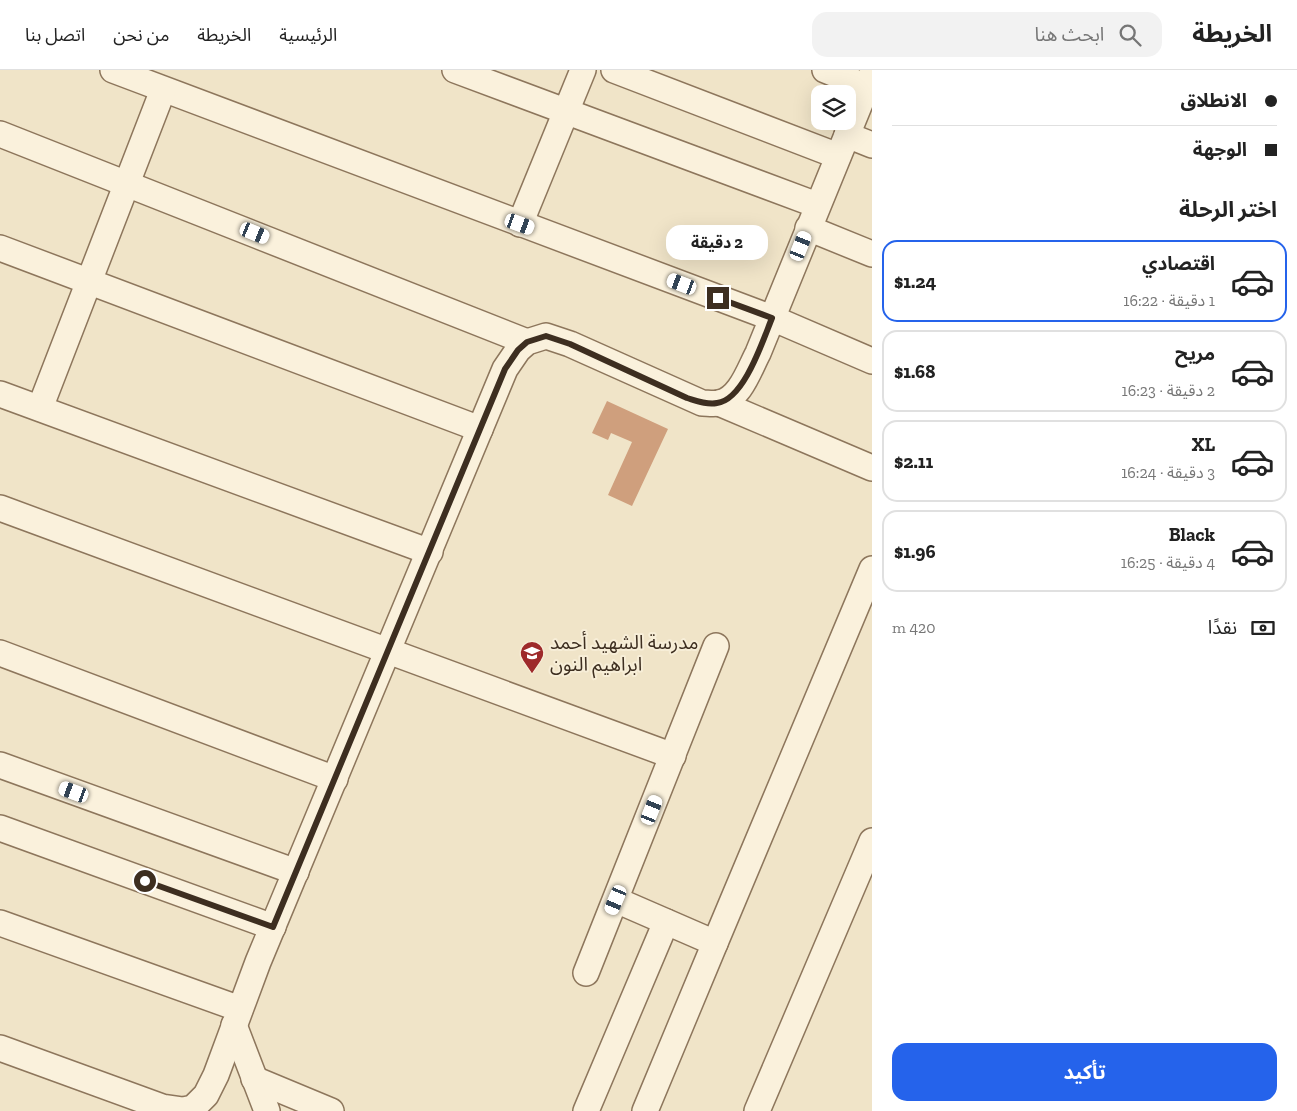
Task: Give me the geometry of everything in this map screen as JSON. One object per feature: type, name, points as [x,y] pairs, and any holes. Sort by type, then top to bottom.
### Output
[{"type":"street","points":[[113,70],[772,318],[872,361]]},
{"type":"street","points":[[455,70],[567,112],[812,217],[872,254]]},
{"type":"street","points":[[520,224],[584,70]]},
{"type":"street","points":[[614,70],[842,145],[872,145]]},
{"type":"street","points":[[719,403],[730,398],[742,384],[772,318],[869,81],[825,70]]},
{"type":"street","points":[[40,408],[163,90]]},
{"type":"street","points":[[0,134],[128,182],[527,342]]},
{"type":"street","points":[[0,248],[480,429]]},
{"type":"street","points":[[0,1048],[162,1108],[182,1110],[198,1107],[216,1075],[273,927],[505,369],[518,350],[527,342],[546,336],[570,344],[687,398],[702,403],[719,403],[872,468]]},
{"type":"street","points":[[2,401],[40,408],[430,552]]},
{"type":"street","points":[[0,508],[673,756]]},
{"type":"street","points":[[645,1111],[872,569]]},
{"type":"street","points":[[586,973],[716,646]]},
{"type":"street","points":[[0,653],[335,778]]},
{"type":"street","points":[[0,765],[296,872]]},
{"type":"street","points":[[0,828],[273,927]]},
{"type":"street","points":[[757,1111],[872,841]]},
{"type":"street","points":[[616,900],[715,943]]},
{"type":"street","points":[[590,1110],[666,922]]},
{"type":"street","points":[[0,924],[237,1017]]},
{"type":"street","points":[[237,1017],[254,1079],[268,1111]]},
{"type":"street","points":[[254,1079],[330,1111]]},
{"type":"building","points":[[607,401],[668,429],[632,506],[608,495],[632,442],[611,433],[608,440],[592,433]]},
{"type":"place","name":"مدرسة الشهيد أحمد ابراهيم النون","points":[[532,674]]},
{"type":"route","points":[[145,881],[273,927],[505,369],[518,350],[531,340],[546,336],[570,344],[687,398],[702,403],[719,403],[730,398],[742,384],[758,353],[772,318],[718,298]]}]
